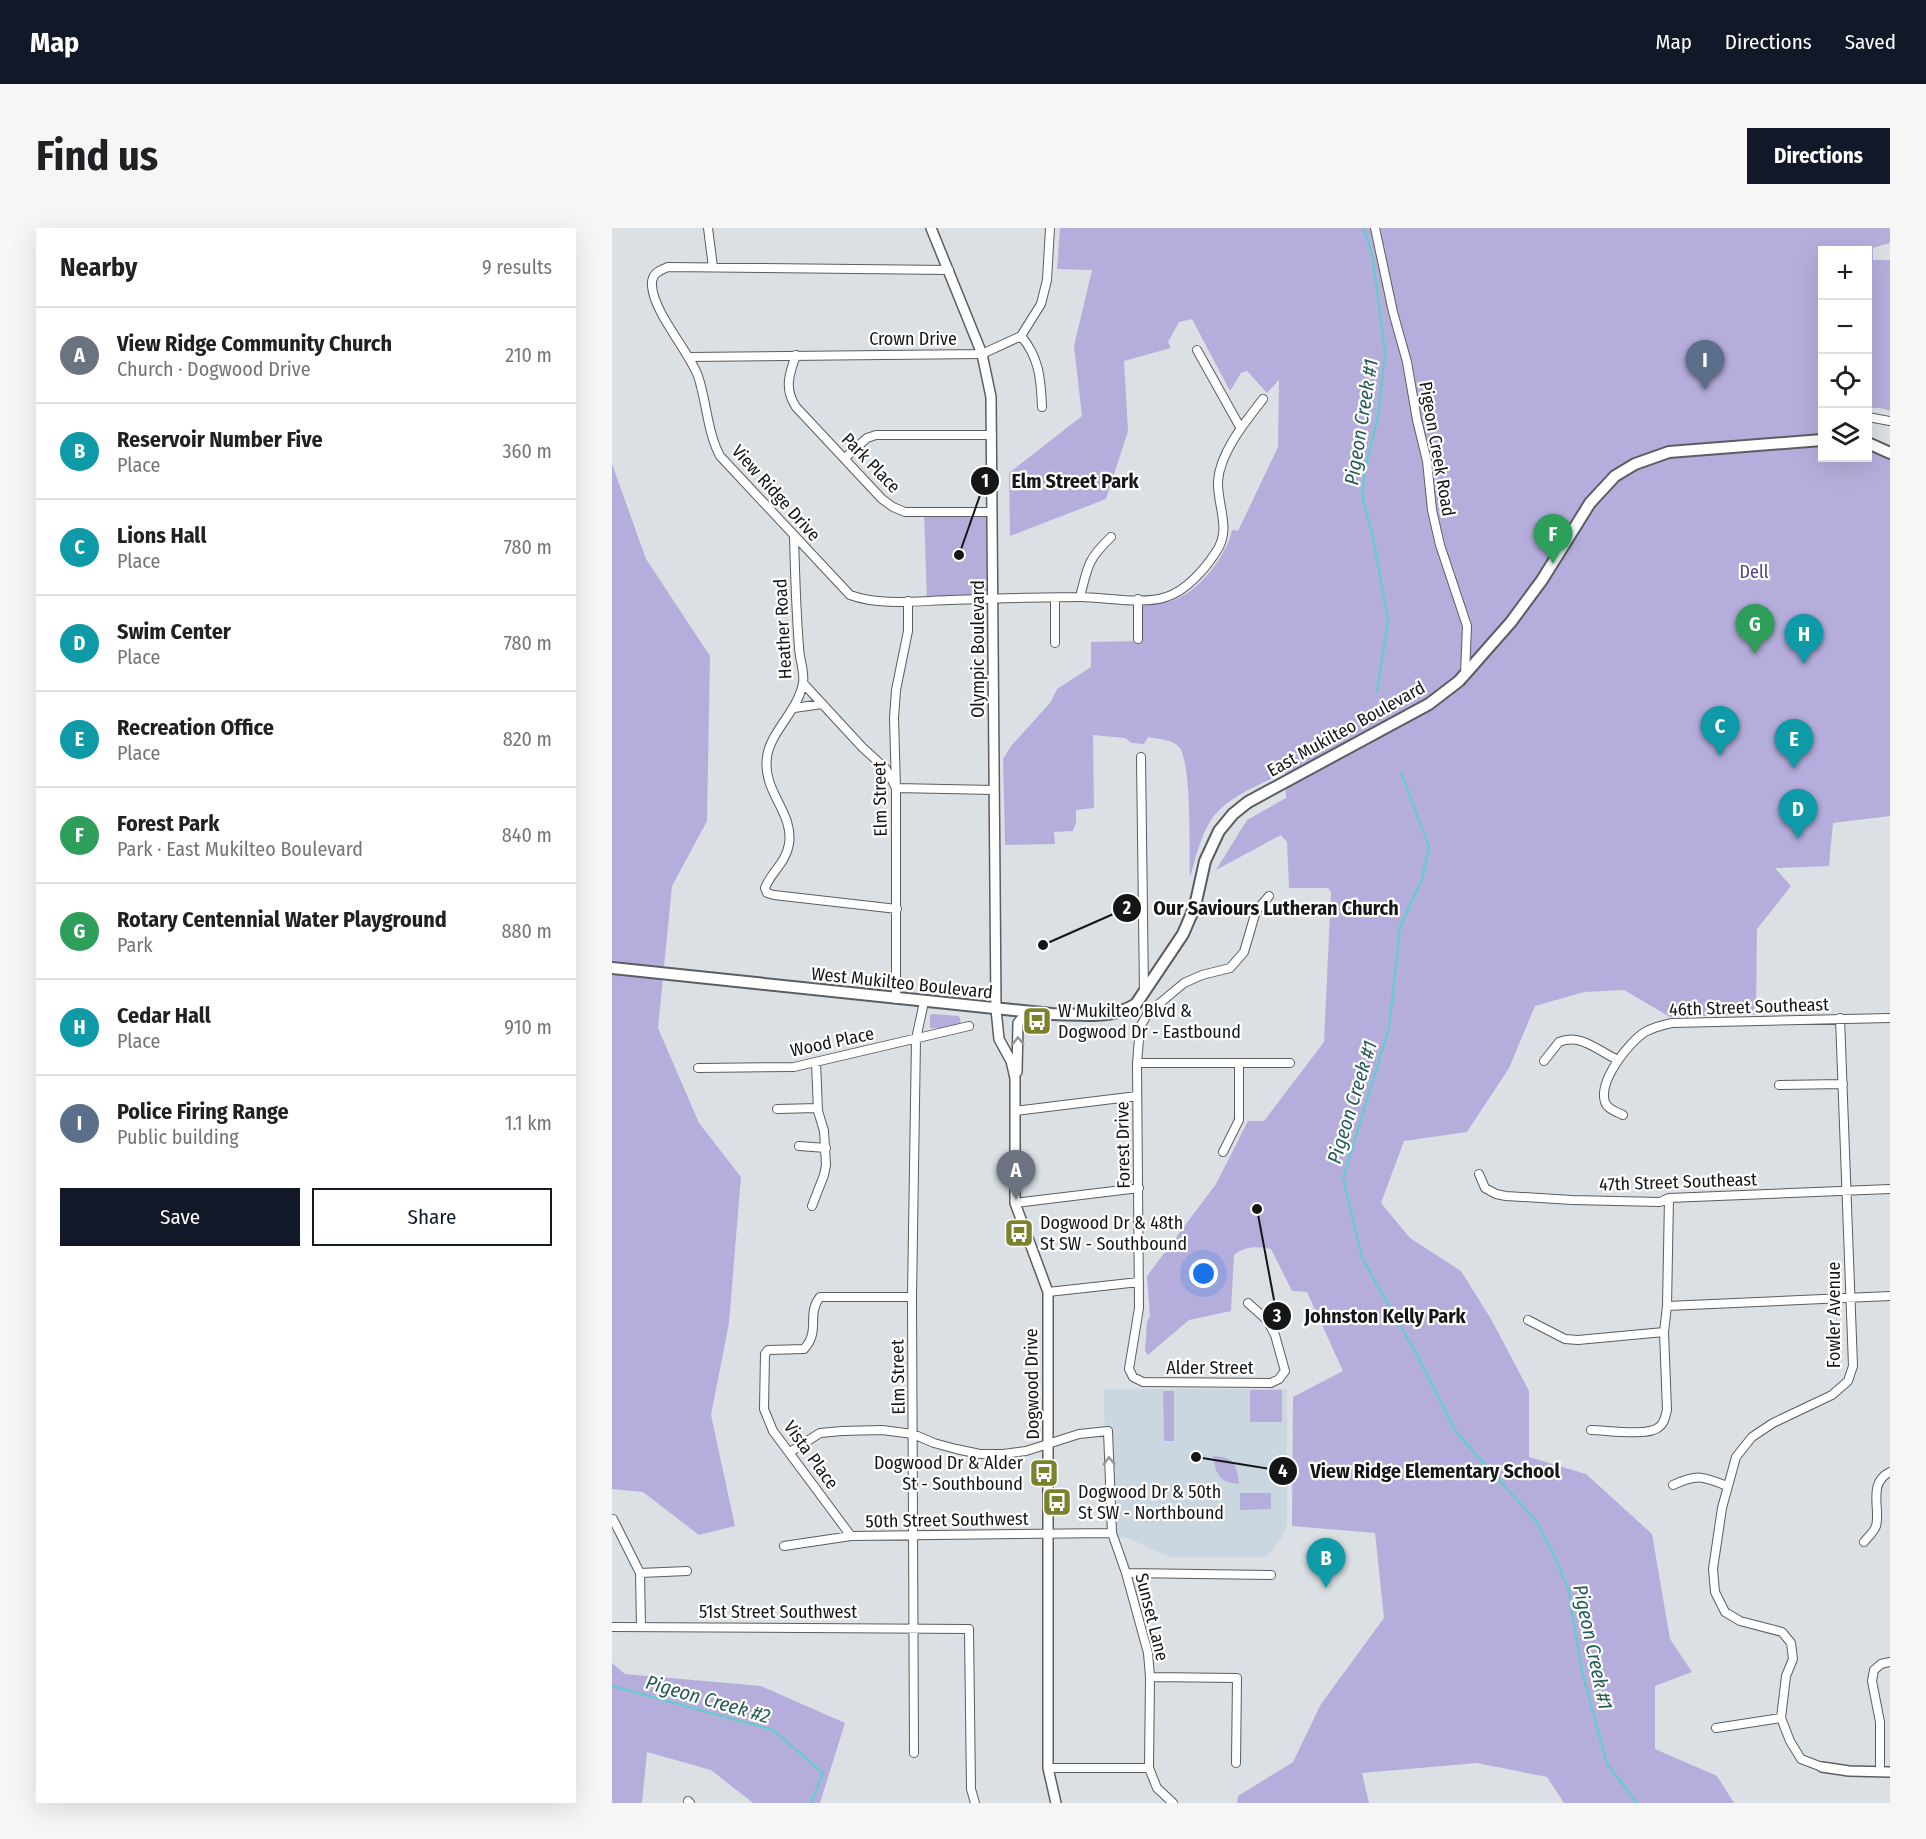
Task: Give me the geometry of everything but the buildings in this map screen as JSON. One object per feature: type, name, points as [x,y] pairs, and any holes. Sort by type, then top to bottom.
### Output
[{"type":"main road","name":"East Mukilteo Boulevard","points":[[1165,963],[1183,934],[1195,906],[1204,861],[1219,831],[1233,814],[1248,802],[1429,704],[1465,675],[1511,622],[1542,580],[1590,504],[1615,476],[1635,464],[1669,452],[1818,440]]},
{"type":"main road","points":[[1872,445],[1890,453]]},
{"type":"main road","name":"West Mukilteo Boulevard","points":[[612,968],[996,1010],[1115,1014],[1136,1004],[1165,963]]},
{"type":"street","points":[[708,228],[713,267]]},
{"type":"street","name":"Olympic Boulevard","points":[[931,228],[982,354],[992,397],[996,1010]]},
{"type":"street","points":[[1042,407],[1038,365],[1021,336],[1041,304],[1045,293],[1050,228]]},
{"type":"street","name":"Pigeon Creek Road","points":[[1375,228],[1393,312],[1407,362],[1427,461],[1432,510],[1467,626],[1465,675]]},
{"type":"street","name":"View Ridge Drive","points":[[949,270],[668,267],[653,276],[651,285],[662,312],[698,376],[712,442],[720,456],[850,595],[865,601],[1080,597],[1138,599],[1165,598],[1178,592],[1201,571],[1217,551],[1223,539],[1224,527],[1218,482],[1222,464],[1240,427],[1263,399]]},
{"type":"street","name":"Crown Drive","points":[[688,357],[982,354],[1021,336]]},
{"type":"street","points":[[1197,350],[1240,427]]},
{"type":"street","name":"Park Place","points":[[796,355],[787,385],[790,398],[882,499],[905,512],[992,512]]},
{"type":"street","points":[[1872,417],[1890,421]]},
{"type":"street","points":[[845,458],[867,438],[876,435],[992,435]]},
{"type":"street","name":"Heather Road","points":[[794,536],[799,649],[803,683],[794,708],[767,755],[766,774],[789,829],[789,844],[785,858],[765,888],[767,893],[897,909]]},
{"type":"street","points":[[1080,597],[1089,563],[1094,554],[1111,537]]},
{"type":"street","points":[[1055,598],[1055,643]]},
{"type":"street","points":[[1137,639],[1138,599]]},
{"type":"street","name":"Elm Street","points":[[896,999],[894,718],[896,690],[908,631],[908,601]]},
{"type":"street","points":[[803,683],[862,747],[886,769],[896,788],[994,790]]},
{"type":"street","points":[[794,708],[822,704]]},
{"type":"street","points":[[1141,757],[1144,993]]},
{"type":"street","name":"Forest Drive","points":[[1129,1369],[1139,1308],[1137,1063],[1140,1027],[1148,1013],[1184,983],[1230,968],[1244,952],[1256,911],[1269,896]]},
{"type":"street","name":"Elm Street","points":[[914,1753],[912,1297],[915,1039],[924,1002]]},
{"type":"street","name":"Dogwood Drive","points":[[996,1010],[999,1039],[1011,1061],[1015,1078],[1015,1203],[1048,1292],[1048,1768],[1056,1803]]},
{"type":"street","points":[[1015,1078],[1018,1067],[1018,1023],[1023,1017],[1033,1012]]},
{"type":"street","name":"Fowler Avenue","points":[[1822,1767],[1801,1759],[1790,1741],[1781,1718],[1786,1676],[1793,1659],[1791,1643],[1782,1632],[1740,1621],[1725,1612],[1715,1592],[1713,1569],[1727,1486],[1736,1457],[1752,1437],[1773,1423],[1832,1395],[1848,1381],[1853,1366],[1840,1018]]},
{"type":"street","name":"46th Street Southeast","points":[[1623,1115],[1608,1107],[1605,1102],[1606,1084],[1618,1060],[1644,1033],[1659,1026],[1672,1023],[1890,1018]]},
{"type":"street","name":"Wood Place","points":[[699,1068],[794,1066],[969,1026]]},
{"type":"street","points":[[1544,1061],[1559,1042],[1574,1039],[1582,1040],[1618,1060]]},
{"type":"street","points":[[812,1206],[824,1175],[826,1148],[818,1108],[816,1062]]},
{"type":"street","points":[[1137,1063],[1290,1063]]},
{"type":"street","points":[[1223,1152],[1239,1120],[1239,1063]]},
{"type":"street","points":[[1779,1085],[1843,1084]]},
{"type":"street","points":[[1015,1111],[1137,1096]]},
{"type":"street","points":[[777,1109],[818,1108]]},
{"type":"street","points":[[799,1146],[826,1148]]},
{"type":"street","name":"47th Street Southeast","points":[[1479,1174],[1485,1188],[1506,1196],[1638,1202],[1660,1202],[1669,1198],[1890,1189]]},
{"type":"street","points":[[1015,1203],[1139,1188]]},
{"type":"street","points":[[1591,1430],[1646,1432],[1658,1429],[1664,1421],[1667,1410],[1664,1332],[1667,1306],[1669,1198]]},
{"type":"street","points":[[1048,1292],[1139,1282]]},
{"type":"street","points":[[1667,1306],[1890,1296]]},
{"type":"street","name":"Vista Place","points":[[851,1536],[773,1431],[764,1409],[765,1354],[768,1350],[804,1349],[812,1340],[815,1305],[820,1297],[912,1297]]},
{"type":"street","name":"Alder Street","points":[[1129,1369],[1133,1377],[1143,1382],[1271,1383],[1279,1379],[1285,1371],[1275,1335],[1267,1320],[1248,1303]]},
{"type":"street","points":[[1528,1320],[1565,1339],[1578,1340],[1664,1332]]},
{"type":"street","points":[[790,1452],[820,1433],[882,1430],[914,1434],[934,1443],[980,1454],[1026,1451],[1049,1443]]},
{"type":"street","name":"Sunset Lane","points":[[1049,1443],[1079,1434],[1108,1431],[1112,1533],[1126,1573],[1148,1653],[1149,1768],[1157,1788],[1173,1803]]},
{"type":"street","points":[[1864,1542],[1876,1527],[1876,1493],[1880,1482],[1890,1472]]},
{"type":"street","points":[[1673,1485],[1689,1478],[1704,1476],[1727,1486]]},
{"type":"street","points":[[613,1519],[639,1573],[641,1626]]},
{"type":"street","name":"50th Street Southwest","points":[[784,1546],[851,1536],[1112,1533]]},
{"type":"street","points":[[639,1573],[687,1571]]},
{"type":"street","points":[[1126,1573],[1271,1575]]},
{"type":"street","name":"51st Street Southwest","points":[[612,1627],[969,1629],[971,1789],[975,1803]]},
{"type":"street","points":[[1822,1767],[1849,1771],[1885,1772],[1880,1722],[1872,1682],[1874,1670],[1881,1664],[1890,1662]]},
{"type":"street","points":[[1150,1677],[1237,1678],[1236,1763]]},
{"type":"street","points":[[1716,1728],[1781,1718]]},
{"type":"street","points":[[1048,1768],[1149,1768]]},
{"type":"shaded area","points":[[1104,1389],[1287,1389],[1287,1524],[1282,1538],[1266,1557],[1169,1557],[1125,1537],[1106,1538]]},
{"type":"green space","name":"Dell","points":[[1060,228],[1890,228],[1890,243],[1873,248],[1873,260],[1890,260],[1890,411],[1872,408],[1872,246],[1818,246],[1818,462],[1872,462],[1872,449],[1890,456],[1890,816],[1833,823],[1829,866],[1775,868],[1791,886],[1757,929],[1756,1014],[1670,1017],[1624,990],[1584,992],[1535,1006],[1509,1068],[1467,1132],[1404,1141],[1381,1203],[1410,1238],[1461,1271],[1491,1319],[1529,1391],[1529,1457],[1586,1474],[1652,1534],[1670,1639],[1692,1672],[1655,1686],[1655,1749],[1717,1776],[1734,1803],[1564,1803],[1547,1777],[1477,1763],[1362,1773],[1369,1803],[1237,1803],[1238,1796],[1293,1762],[1321,1704],[1384,1618],[1375,1533],[1292,1526],[1293,1397],[1343,1371],[1307,1292],[1292,1291],[1271,1249],[1251,1248],[1234,1255],[1231,1311],[1189,1320],[1148,1355],[1145,1351],[1147,1322],[1150,1316],[1147,1276],[1216,1184],[1248,1121],[1264,1121],[1324,1042],[1331,892],[1328,888],[1289,888],[1287,842],[1281,835],[1216,870],[1247,820],[1286,798],[1285,772],[1245,792],[1218,812],[1204,833],[1190,877],[1188,788],[1183,756],[1176,744],[1148,737],[1144,744],[1132,743],[1125,738],[1093,735],[1094,808],[1076,810],[1073,831],[1054,832],[1055,844],[1005,845],[1003,759],[1012,745],[1050,703],[1057,689],[1091,667],[1091,642],[1141,641],[1143,605],[1176,599],[1194,588],[1211,570],[1225,550],[1232,530],[1238,531],[1278,447],[1279,380],[1267,393],[1247,371],[1241,373],[1230,391],[1192,319],[1179,322],[1168,342],[1171,348],[1124,361],[1128,431],[1106,499],[1010,536],[1009,473],[1082,416],[1074,346],[1092,270],[1057,269]]},
{"type":"green space","points":[[612,464],[646,559],[710,656],[707,821],[672,886],[658,1028],[699,1123],[741,1177],[729,1323],[711,1415],[735,1526],[699,1535],[643,1492],[612,1489]]},
{"type":"green space","points":[[924,512],[992,512],[994,599],[927,601]]},
{"type":"green space","points":[[930,1015],[959,1016],[961,1022],[946,1027],[930,1028]]},
{"type":"green space","points":[[1250,1390],[1282,1390],[1282,1422],[1250,1422]]},
{"type":"green space","points":[[1163,1391],[1174,1391],[1174,1441],[1164,1441]]},
{"type":"green space","points":[[1213,1456],[1226,1458],[1233,1463],[1239,1484],[1223,1479],[1217,1473]]},
{"type":"green space","points":[[1240,1493],[1271,1493],[1271,1509],[1240,1510]]},
{"type":"green space","points":[[612,1663],[625,1674],[761,1686],[845,1723],[820,1803],[753,1803],[711,1770],[647,1752],[642,1803],[612,1803]]},
{"type":"waterway","name":"Pigeon Creek #1","points":[[1364,228],[1373,259],[1385,352],[1378,417],[1366,465],[1362,496],[1373,537],[1388,621],[1377,692]]},
{"type":"waterway","name":"Pigeon Creek #1","points":[[1401,773],[1429,846],[1422,879],[1400,927],[1389,1028],[1343,1178],[1362,1258],[1417,1355],[1456,1432],[1536,1521],[1553,1553],[1568,1588],[1582,1671],[1607,1764],[1637,1803]]},
{"type":"waterway","name":"Pigeon Creek #2","points":[[612,1686],[773,1730],[823,1773],[811,1803]]},
{"type":"place","name":"Police Firing Range","points":[[1705,390]]},
{"type":"place","name":"Elm Street Park","points":[[959,555]]},
{"type":"place","name":"Forest Park","points":[[1553,564]]},
{"type":"place","name":"Rotary Centennial Water Playground","points":[[1755,654]]},
{"type":"place","name":"Cedar Hall","points":[[1804,664]]},
{"type":"place","name":"Lions Hall","points":[[1720,756]]},
{"type":"place","name":"Recreation Office","points":[[1794,769]]},
{"type":"place","name":"Swim Center","points":[[1798,839]]},
{"type":"place","name":"Our Saviours Lutheran Church","points":[[1043,945]]},
{"type":"place","name":"W Mukilteo Blvd & Dogwood Dr - Eastbound","points":[[1037,1021]]},
{"type":"place","name":"View Ridge Community Church","points":[[1016,1200]]},
{"type":"place","name":"Johnston Kelly Park","points":[[1257,1209]]},
{"type":"place","name":"Dogwood Dr & 48th St SW - Southbound","points":[[1019,1233]]},
{"type":"place","name":"View Ridge Elementary School","points":[[1196,1457]]},
{"type":"place","name":"Dogwood Dr & Alder St - Southbound","points":[[1044,1473]]},
{"type":"place","name":"Dogwood Dr & 50th St SW - Northbound","points":[[1057,1502]]},
{"type":"place","name":"Reservoir Number Five","points":[[1326,1588]]}]
